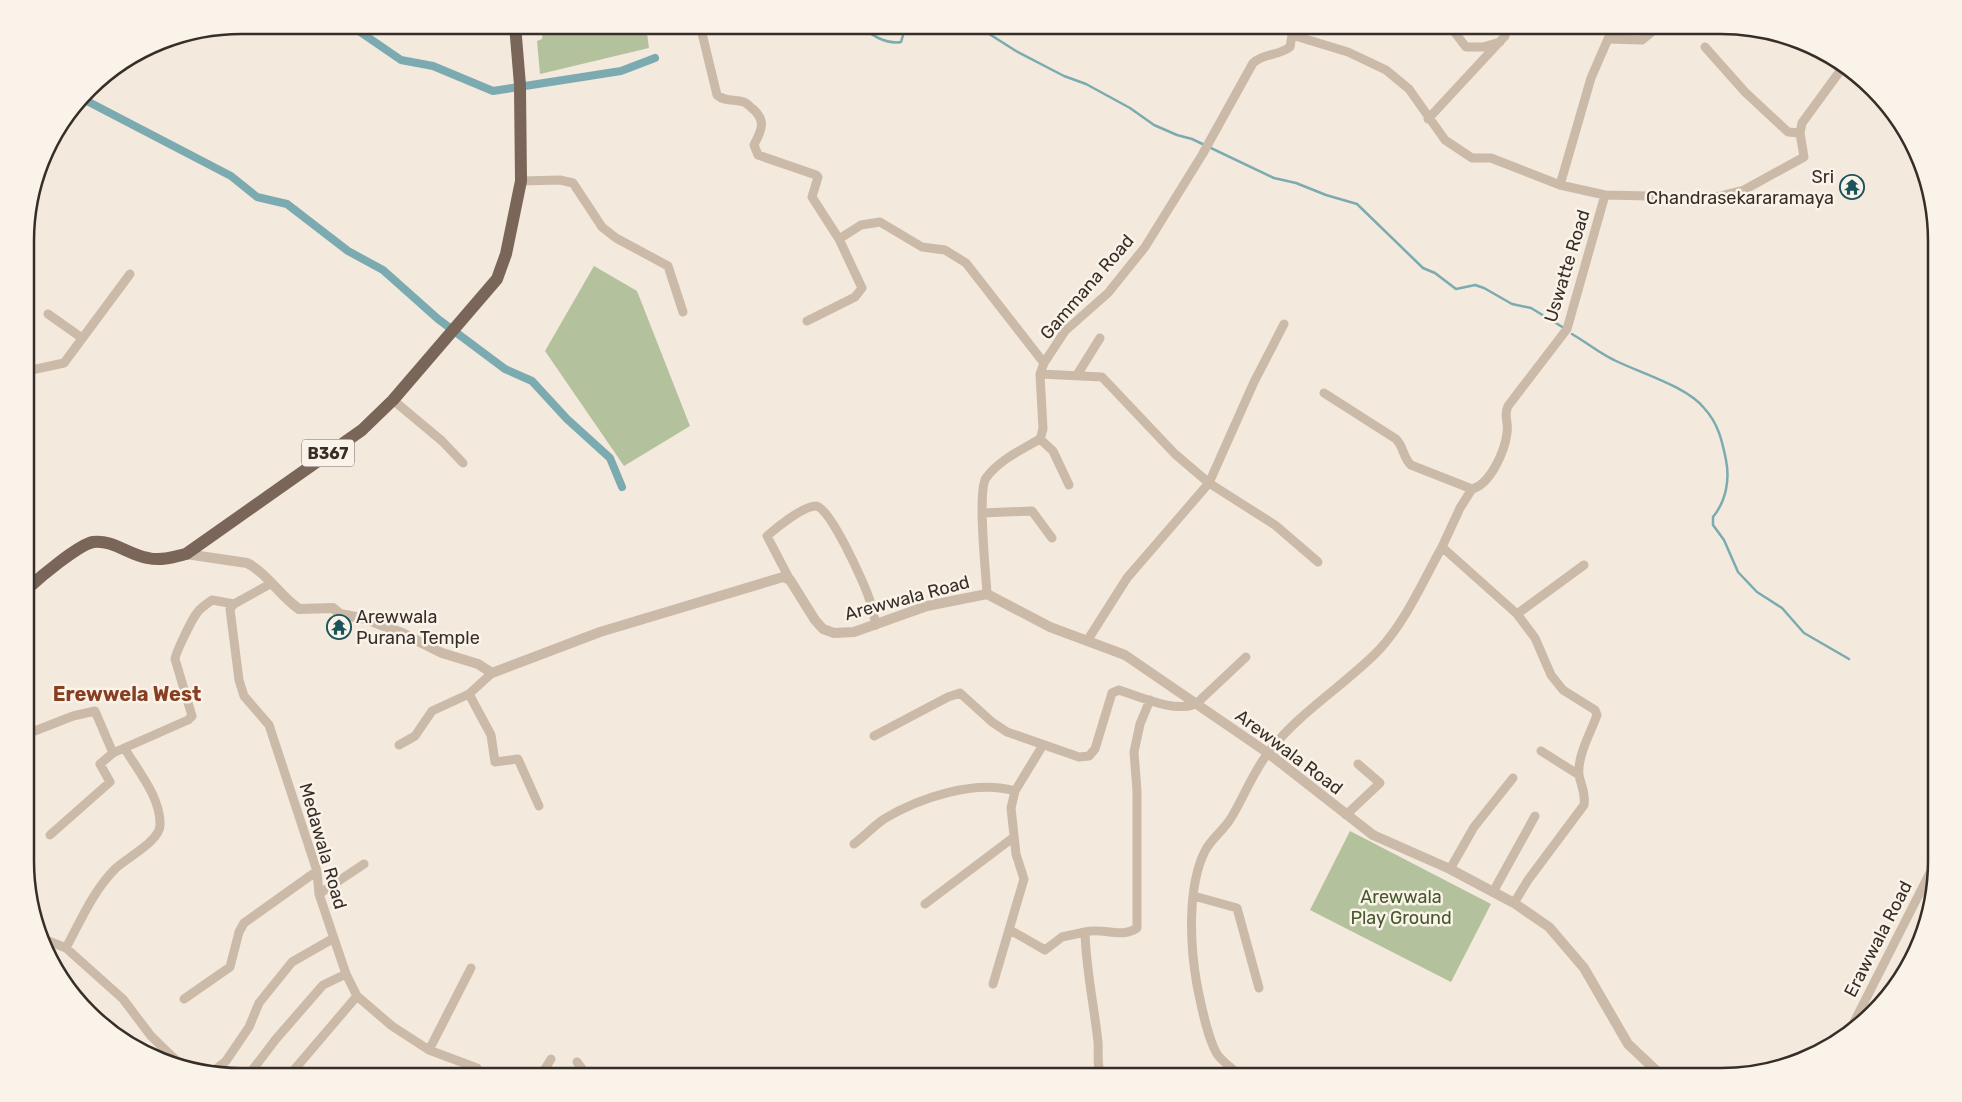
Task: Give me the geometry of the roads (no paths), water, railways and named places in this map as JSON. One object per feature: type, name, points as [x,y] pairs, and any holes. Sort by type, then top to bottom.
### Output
[{"type":"main road","name":"B367","points":[[34,582],[90,543],[105,542],[147,558],[167,559],[186,554],[362,430],[393,400],[497,279],[502,268],[520,181],[520,86],[516,34]]},
{"type":"street","points":[[702,34],[717,95],[722,99],[746,102],[759,114],[763,123],[754,145],[758,155],[818,177],[812,197],[839,239],[862,288],[855,297],[808,321]]},
{"type":"street","points":[[1456,34],[1466,47],[1483,47],[1500,42]]},
{"type":"street","points":[[1428,119],[1505,34]]},
{"type":"street","points":[[1560,185],[1591,78],[1610,34]]},
{"type":"street","points":[[1608,39],[1642,40],[1649,34]]},
{"type":"street","points":[[1292,35],[1348,52],[1386,70],[1409,89],[1444,140],[1472,158],[1491,158],[1560,185],[1605,195],[1649,196],[1696,202],[1744,190],[1804,157],[1800,133],[1802,124],[1840,72]]},
{"type":"street","name":"Gammana Road","points":[[1040,440],[1043,429],[1040,374],[1044,363],[1065,332],[1108,293],[1145,247],[1207,146],[1253,63],[1258,58],[1285,51],[1290,47],[1292,35]]},
{"type":"street","points":[[1704,47],[1744,92],[1788,132],[1800,133]]},
{"type":"street","points":[[520,181],[560,180],[572,183],[602,227],[616,238],[668,266],[683,312]]},
{"type":"street","name":"Uswatte Road","points":[[1232,1068],[1215,1052],[1200,1004],[1194,970],[1192,928],[1194,896],[1206,848],[1230,820],[1268,753],[1324,696],[1349,677],[1380,649],[1401,621],[1442,547],[1460,508],[1472,489],[1478,487],[1487,479],[1504,446],[1508,431],[1505,413],[1508,406],[1566,329],[1605,195]]},
{"type":"street","points":[[839,239],[861,224],[880,222],[922,247],[945,250],[966,263],[1044,363]]},
{"type":"street","points":[[34,369],[64,362],[130,274]]},
{"type":"street","points":[[48,314],[82,338]]},
{"type":"street","points":[[1087,640],[1127,578],[1209,483],[1254,382],[1284,324]]},
{"type":"street","points":[[1077,375],[1100,338]]},
{"type":"street","points":[[1040,374],[1102,377],[1175,454],[1209,483],[1275,525],[1318,562]]},
{"type":"street","points":[[1324,393],[1396,439],[1404,449],[1408,462],[1411,465],[1472,489]]},
{"type":"street","points":[[393,400],[442,442],[463,463]]},
{"type":"street","points":[[987,594],[982,513],[985,480],[996,466],[1040,440],[1053,451],[1069,485]]},
{"type":"street","points":[[790,580],[767,536],[798,514],[815,505],[820,506],[826,512],[848,551],[870,599],[876,625]]},
{"type":"street","points":[[982,513],[1032,511],[1052,538]]},
{"type":"street","points":[[1442,547],[1517,614],[1535,638],[1551,675],[1563,690],[1595,710],[1597,715],[1580,763],[1579,774],[1586,794],[1584,805],[1528,880],[1514,903]]},
{"type":"street","points":[[186,554],[247,563],[255,567],[270,584],[299,609],[333,608],[340,614],[366,619],[402,633],[442,653],[478,664],[492,673]]},
{"type":"street","points":[[1517,614],[1584,565]]},
{"type":"street","points":[[399,746],[415,736],[432,710],[469,694],[492,673],[600,632],[783,577],[790,580]]},
{"type":"street","name":"Arewwala Road","points":[[790,580],[815,620],[823,629],[834,633],[847,633],[876,625],[927,606],[987,594],[1050,627],[1125,654],[1268,753],[1373,835],[1450,869],[1514,903],[1549,927],[1584,968],[1628,1044],[1653,1068]]},
{"type":"street","points":[[50,835],[87,801],[107,787],[110,782],[100,764],[113,753],[188,720],[192,716],[175,659],[177,650],[183,643],[197,612],[212,600],[234,604],[270,584]]},
{"type":"street","name":"Medawala Road","points":[[234,604],[230,609],[239,680],[244,696],[269,725],[317,871],[319,894],[346,974],[357,996],[392,1026],[429,1050],[478,1068]]},
{"type":"street","points":[[874,736],[948,697],[960,693],[992,722],[1007,732],[1079,757],[1088,756],[1095,750],[1112,693],[1120,690],[1150,700],[1180,707],[1191,707],[1198,703],[1246,657]]},
{"type":"street","points":[[469,694],[491,735],[494,762],[518,760],[539,806]]},
{"type":"street","points":[[1010,930],[1045,950],[1062,937],[1093,930],[1129,934],[1137,928],[1137,791],[1134,752],[1140,724],[1150,700]]},
{"type":"street","points":[[34,731],[73,716],[95,712],[113,753]]},
{"type":"street","points":[[993,984],[1024,879],[1016,854],[1014,837],[1011,808],[1014,791],[1043,744]]},
{"type":"street","points":[[66,948],[98,891],[114,870],[153,839],[160,831],[161,823],[156,802],[125,749]]},
{"type":"street","points":[[1541,751],[1579,774]]},
{"type":"street","points":[[1346,815],[1380,783],[1358,764]]},
{"type":"street","points":[[1450,869],[1474,827],[1513,778]]},
{"type":"street","points":[[854,844],[883,820],[905,808],[954,792],[997,786],[1014,791]]},
{"type":"street","points":[[1493,892],[1536,816]]},
{"type":"street","points":[[925,904],[1014,837]]},
{"type":"street","points":[[319,894],[364,864]]},
{"type":"street","points":[[184,999],[230,967],[244,923],[317,871]]},
{"type":"street","name":"Erawwala Road","points":[[1856,1019],[1928,875]]},
{"type":"street","points":[[1194,896],[1237,908],[1259,988]]},
{"type":"street","points":[[1085,932],[1088,982],[1098,1043],[1098,1068]]},
{"type":"street","points":[[219,1067],[226,1061],[249,1027],[259,1003],[292,962],[334,938]]},
{"type":"street","points":[[49,941],[66,948],[123,999],[152,1036],[173,1057]]},
{"type":"street","points":[[429,1050],[472,968]]},
{"type":"street","points":[[254,1068],[276,1039],[323,985],[346,974]]},
{"type":"street","points":[[296,1068],[357,996]]},
{"type":"street","points":[[546,1068],[551,1059]]},
{"type":"street","points":[[577,1062],[581,1068]]},
{"type":"waterway","points":[[363,34],[401,60],[433,66],[493,91],[621,71],[655,58]]},
{"type":"waterway","points":[[871,34],[890,42],[901,42],[903,34]]},
{"type":"waterway","points":[[989,34],[1016,51],[1064,76],[1086,84],[1130,108],[1154,125],[1192,139],[1274,178],[1296,183],[1326,195],[1357,204],[1423,268],[1435,273],[1456,289],[1475,285],[1484,288],[1512,304],[1531,308],[1564,328]]},
{"type":"waterway","points":[[87,101],[231,176],[257,197],[287,204],[348,251],[383,270],[438,319],[505,369],[532,381],[567,419],[610,458],[622,487]]},
{"type":"waterway","points":[[1572,334],[1608,357],[1686,393],[1704,408],[1719,432],[1727,468],[1726,490],[1721,504],[1713,517],[1713,525],[1724,540],[1738,572],[1757,592],[1782,608],[1804,633],[1849,659]]},
{"type":"place","name":"Sri Chandrasekararamaya","points":[[1852,187]]},
{"type":"place","name":"Arewwala Purana Temple","points":[[339,627]]},
{"type":"district","name":"Erewwela West","points":[[127,694]]},
{"type":"park label","name":"Arewwala Play Ground","points":[[1401,908]]}]
